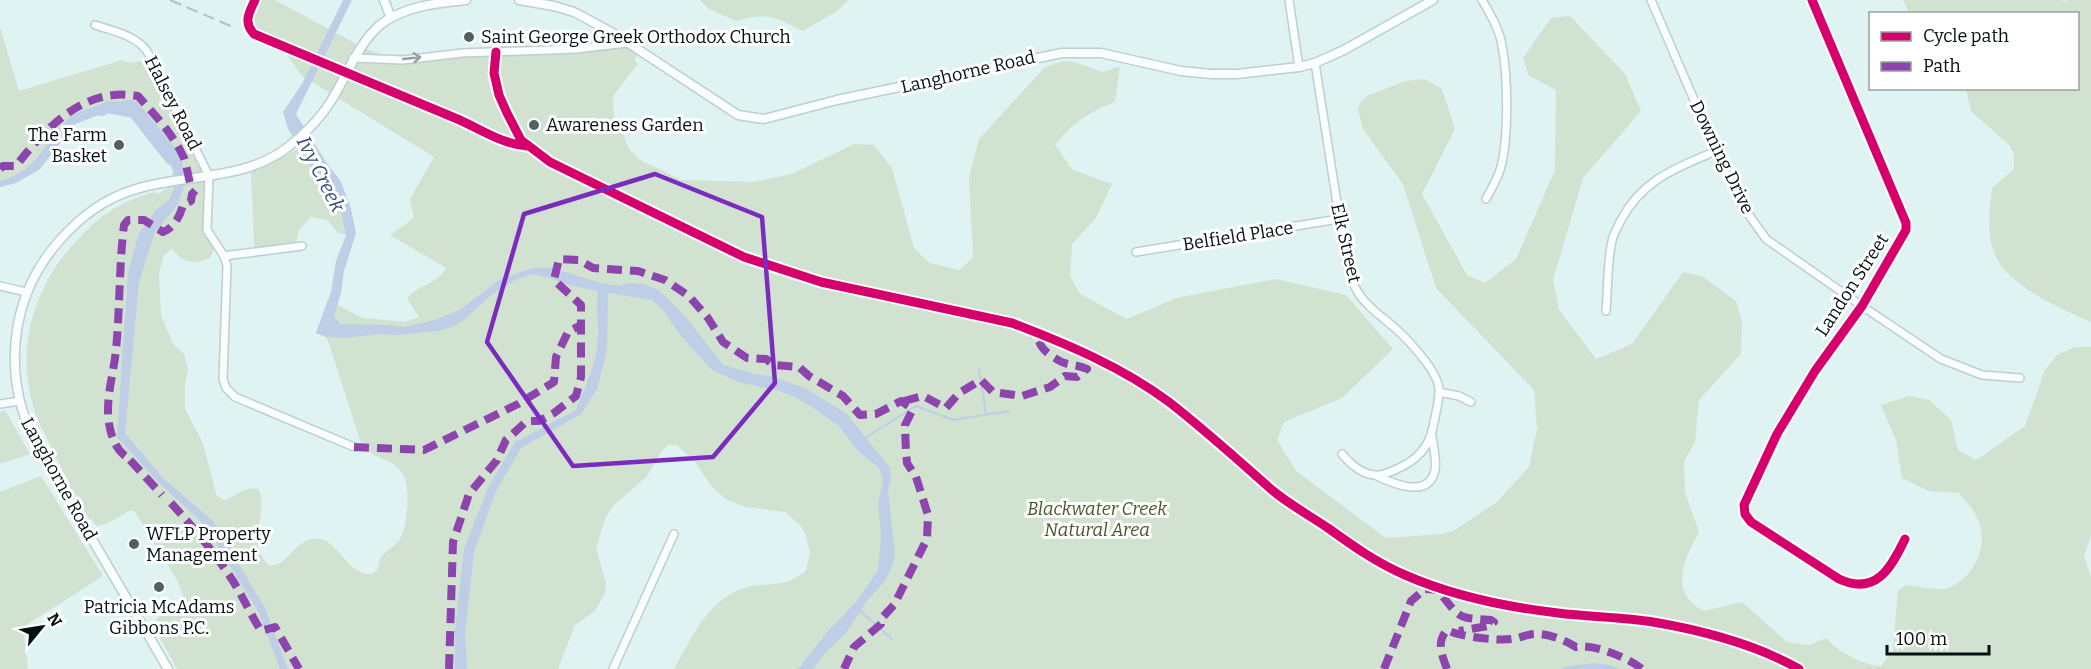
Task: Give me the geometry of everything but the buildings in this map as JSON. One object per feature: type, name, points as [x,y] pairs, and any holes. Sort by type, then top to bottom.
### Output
[{"type":"main road","points":[[384,0],[391,18]]},
{"type":"main road","name":"Langhorne Road","points":[[168,669],[25,422],[19,401],[14,358],[18,318],[27,292],[52,249],[69,229],[97,207],[133,190],[237,171],[261,164],[288,147],[321,117],[354,58],[374,31],[391,18],[426,5],[466,0]]},
{"type":"main road","name":"Langhorne Road","points":[[519,0],[574,12],[627,43],[738,115],[764,119],[837,100],[1062,53],[1101,53],[1181,71],[1210,74],[1237,74],[1299,67],[1315,63],[1344,50],[1433,0]]},
{"type":"street","points":[[1289,0],[1299,67]]},
{"type":"street","points":[[1482,0],[1502,44],[1506,84],[1504,140],[1500,169],[1486,199]]},
{"type":"street","name":"Downing Drive","points":[[1651,0],[1740,201],[1766,239],[1941,358],[1982,375],[2020,378]]},
{"type":"street","name":"Landon Street","points":[[1812,0],[1906,223],[1906,230],[1862,306],[1815,371],[1777,434],[1744,505],[1745,514],[1751,522],[1839,579],[1851,583],[1870,582],[1886,573],[1905,539]]},
{"type":"street","name":"Halsey Road","points":[[95,25],[124,35],[142,45],[147,51],[206,176]]},
{"type":"street","points":[[354,58],[403,60],[481,52],[576,48],[627,43]]},
{"type":"street","name":"Elk Street","points":[[1315,63],[1339,219],[1347,264],[1355,288],[1369,306],[1398,329],[1426,363],[1438,381],[1439,392]]},
{"type":"street","points":[[1606,311],[1612,241],[1624,214],[1635,198],[1664,174],[1716,151]]},
{"type":"street","points":[[206,176],[207,230],[224,256],[227,266],[223,379],[226,388],[235,397],[354,447]]},
{"type":"street","name":"Belfield Place","points":[[1136,252],[1339,219]]},
{"type":"street","points":[[224,256],[302,246]]},
{"type":"street","points":[[0,286],[27,292]]},
{"type":"street","points":[[1341,453],[1358,470],[1401,486],[1412,488],[1424,485],[1432,477],[1435,468],[1432,436],[1439,392],[1459,396],[1471,402]]},
{"type":"street","points":[[0,404],[19,401]]},
{"type":"street","points":[[1377,476],[1394,471],[1416,459],[1424,451],[1432,436]]},
{"type":"street","points":[[613,669],[674,534]]},
{"type":"highlighted area","points":[[655,174],[762,217],[775,383],[713,457],[573,466],[487,342],[524,214]]},
{"type":"green space","name":"Blackwater Creek Natural Area","points":[[253,0],[275,0],[362,47],[394,59],[627,43],[640,51],[634,60],[638,64],[613,96],[614,123],[623,133],[629,149],[640,160],[682,180],[753,182],[792,174],[854,144],[874,145],[892,168],[914,248],[929,263],[960,270],[973,257],[969,178],[979,139],[1045,67],[1063,61],[1103,72],[1120,66],[1115,102],[1082,119],[1055,145],[1073,170],[1112,184],[1096,218],[1072,244],[1070,276],[1080,294],[1127,319],[1176,298],[1276,279],[1346,295],[1393,349],[1342,398],[1284,422],[1277,440],[1296,471],[1386,538],[1443,534],[1453,531],[1496,503],[1529,467],[1537,429],[1534,390],[1436,288],[1403,184],[1363,129],[1358,110],[1361,101],[1369,95],[1406,81],[1425,79],[1442,89],[1455,129],[1422,194],[1467,275],[1485,283],[1516,259],[1555,170],[1556,90],[1529,76],[1523,58],[1551,18],[1570,16],[1625,74],[1641,111],[1583,178],[1553,280],[1559,310],[1596,359],[1632,344],[1683,272],[1702,276],[1736,301],[1742,322],[1741,354],[1699,400],[1695,442],[1684,461],[1685,492],[1699,532],[1682,575],[1682,585],[1693,604],[1704,611],[1742,602],[1787,642],[1808,645],[1827,638],[1851,657],[1881,666],[1893,650],[1898,590],[1906,585],[1938,589],[1957,583],[1965,577],[1978,558],[1982,537],[1976,515],[1959,493],[1929,491],[1902,478],[1896,440],[1881,405],[1909,396],[1929,400],[1951,420],[1958,450],[1976,460],[2025,426],[2045,370],[2057,355],[2075,347],[2091,347],[2091,536],[2084,556],[2091,577],[2091,669],[674,669],[696,630],[714,607],[737,591],[752,586],[792,580],[806,571],[810,552],[805,533],[800,525],[785,512],[746,507],[727,500],[712,487],[695,462],[677,445],[668,445],[661,452],[647,476],[613,506],[605,519],[596,548],[606,583],[605,593],[595,611],[575,625],[558,669],[177,669],[153,625],[159,616],[180,605],[183,595],[178,582],[135,512],[131,510],[106,524],[96,526],[92,519],[90,520],[68,485],[70,484],[38,419],[29,387],[27,366],[31,323],[37,303],[57,264],[81,236],[108,212],[128,201],[154,192],[157,194],[168,188],[173,170],[165,152],[134,112],[116,108],[75,124],[40,169],[16,183],[0,187],[0,27],[19,91],[122,60],[130,63],[151,59],[209,176],[207,230],[214,249],[210,258],[199,262],[189,261],[171,249],[163,256],[159,275],[161,315],[173,344],[184,354],[188,369],[185,409],[203,443],[216,494],[219,498],[226,500],[246,489],[259,490],[261,509],[259,549],[262,558],[269,565],[279,564],[308,540],[322,539],[354,568],[362,573],[371,574],[377,570],[381,557],[401,537],[407,512],[406,483],[395,465],[370,453],[361,443],[327,338],[316,333],[328,300],[363,318],[405,322],[419,317],[407,298],[417,289],[438,278],[446,268],[390,235],[414,218],[410,199],[434,157],[302,76],[280,45],[248,22]]},
{"type":"green space","points":[[700,0],[849,0],[837,11],[803,31],[771,17],[736,21],[709,9]]},
{"type":"green space","points":[[1903,0],[2062,0],[2064,2],[2091,0],[2091,322],[2052,304],[2024,287],[2012,278],[1996,257],[1990,232],[1989,214],[1992,188],[2014,169],[2014,154],[2009,145],[1971,111],[1966,90],[2079,90],[2079,12],[1909,12]]},
{"type":"green space","points":[[300,148],[334,199],[346,235],[338,233],[327,220],[311,217],[299,230],[296,242],[254,247],[251,172]]},
{"type":"green space","points":[[5,410],[30,454],[0,464],[0,412]]},
{"type":"green space","points":[[41,476],[103,576],[23,627],[28,669],[0,669],[0,492]]},
{"type":"water","name":"Ivy Creek","points":[[343,0],[352,0],[296,114],[341,182],[351,209],[356,233],[344,271],[341,293],[334,316],[340,324],[404,327],[435,320],[461,309],[499,280],[533,268],[552,268],[619,286],[627,283],[643,284],[659,290],[685,316],[723,365],[770,376],[805,388],[847,414],[890,468],[891,480],[888,489],[895,556],[884,582],[866,602],[846,633],[825,653],[813,669],[798,669],[828,631],[857,601],[878,570],[881,536],[878,504],[883,480],[879,468],[859,452],[839,426],[812,407],[795,397],[738,382],[711,369],[681,336],[663,310],[652,300],[608,293],[607,350],[597,389],[581,414],[521,448],[495,493],[474,552],[465,632],[467,669],[455,669],[455,631],[464,549],[488,488],[515,442],[576,410],[590,375],[597,347],[598,291],[533,274],[515,280],[491,295],[453,327],[437,331],[345,338],[327,337],[316,333],[331,292],[336,261],[346,235],[341,215],[329,190],[313,170],[288,129],[283,112],[302,84]]},
{"type":"water","points":[[132,100],[138,103],[177,150],[186,180],[178,204],[155,232],[139,282],[125,433],[164,479],[213,521],[265,608],[288,669],[280,669],[259,613],[205,525],[158,482],[117,437],[128,273],[139,233],[157,209],[169,200],[177,182],[168,156],[157,137],[133,109],[120,107],[75,124],[40,169],[16,183],[0,187],[0,181],[12,177],[31,164],[72,116],[97,106]]},
{"type":"water","points":[[1594,663],[1620,669],[1560,669],[1569,666]]},
{"type":"waterway","points":[[102,110],[108,107],[134,112],[171,159]]},
{"type":"waterway","points":[[979,369],[986,414]]},
{"type":"waterway","points":[[865,438],[916,406],[953,420],[1009,411]]},
{"type":"waterway","points":[[858,609],[892,639]]},
{"type":"railway","points":[[170,0],[233,27]]},
{"type":"marked path","points":[[0,169],[3,166],[16,166],[46,131],[84,103],[99,98],[129,95],[138,96],[180,149],[191,186]]},
{"type":"marked path","points":[[125,456],[117,447],[112,435],[108,410],[116,350],[124,225],[128,220],[144,220],[163,232],[176,221],[183,205],[191,201],[192,194],[198,188]]},
{"type":"marked path","points":[[449,669],[453,542],[469,494],[497,460],[506,440],[527,421],[539,421],[576,396],[581,377],[581,305],[554,280],[559,259],[579,260],[593,268],[638,271],[665,280],[689,296],[708,318],[723,342],[747,358],[766,359],[774,365],[799,367],[809,376],[843,396],[860,415],[876,414],[901,401],[910,407],[912,411],[905,425],[907,463],[916,477],[928,515],[927,539],[894,605],[882,618],[881,624],[854,647],[844,669]]},
{"type":"marked path","points":[[354,447],[424,450],[518,404],[554,382],[556,357],[568,332],[581,325]]},
{"type":"marked path","points":[[904,401],[923,396],[946,408],[959,393],[981,380],[993,392],[1022,396],[1050,387],[1065,376],[1077,377],[1087,369],[1056,359],[1045,351],[1033,335]]},
{"type":"marked path","points":[[130,460],[162,495]]},
{"type":"marked path","points":[[171,503],[226,571],[261,631],[275,627],[299,669]]},
{"type":"marked path","points":[[1384,669],[1411,601],[1425,589],[1441,590],[1447,602],[1461,616],[1494,622],[1488,626],[1459,631]]},
{"type":"marked path","points":[[1447,669],[1441,644],[1447,630],[1470,636],[1497,639],[1512,639],[1533,634],[1546,635],[1576,647],[1591,647],[1610,652],[1642,669]]},
{"type":"cycle path","points":[[255,0],[248,21],[254,34],[455,118],[499,139],[527,146]]},
{"type":"cycle path","points":[[1812,0],[1906,223],[1906,230],[1862,306],[1815,371],[1777,434],[1744,505],[1745,514],[1751,522],[1839,579],[1852,583],[1863,584],[1881,576],[1894,560],[1905,539]]},
{"type":"cycle path","points":[[496,52],[494,73],[499,95],[507,113],[521,140],[550,162],[744,257],[821,282],[1012,323],[1093,357],[1151,389],[1279,495],[1365,554],[1395,570],[1442,589],[1499,604],[1558,613],[1641,620],[1690,629],[1747,646],[1799,669]]},
{"type":"place","name":"Saint George Greek Orthodox Church","points":[[469,37]]},
{"type":"place","name":"Awareness Garden","points":[[534,125]]},
{"type":"place","name":"The Farm Basket","points":[[119,145]]},
{"type":"place","name":"WFLP Property Management","points":[[134,544]]},
{"type":"place","name":"Patricia McAdams Gibbons P.C.","points":[[159,587]]}]
